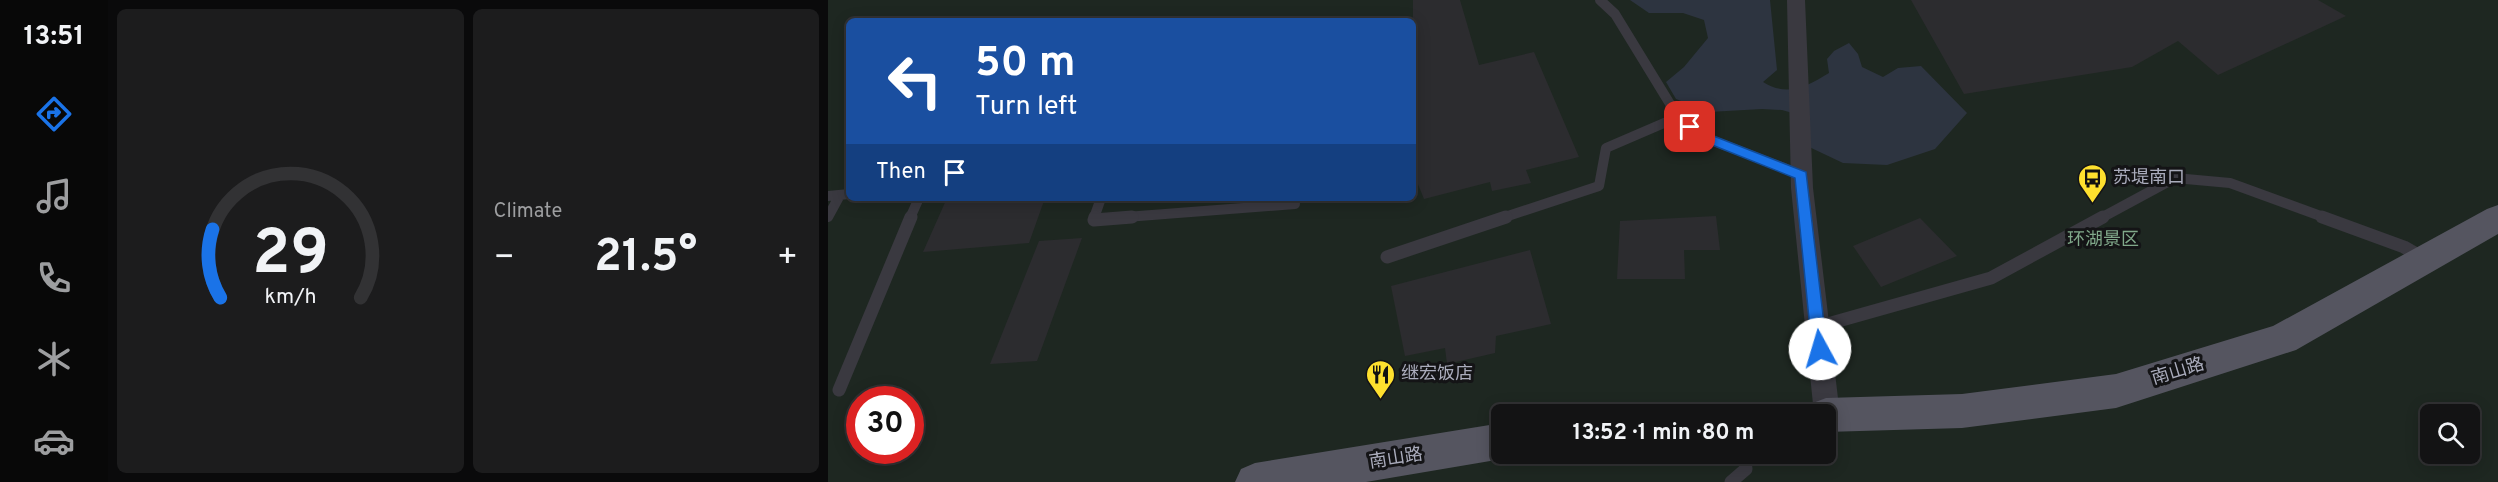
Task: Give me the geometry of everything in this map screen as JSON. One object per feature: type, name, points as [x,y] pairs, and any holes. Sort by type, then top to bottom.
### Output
[{"type":"main road","name":"南山路","points":[[1836,415],[1962,411],[2116,391],[2283,339],[2498,218]]},
{"type":"main road","name":"南山路","points":[[1255,482],[1491,443]]},
{"type":"street","points":[[1796,0],[1802,175],[1825,404]]},
{"type":"lane","points":[[1599,1],[1615,14],[1678,117],[1701,136],[1802,175]]},
{"type":"lane","points":[[1387,257],[1599,186],[1606,148],[1678,117]]},
{"type":"lane","points":[[1817,327],[1991,278],[2175,178],[2230,183],[2404,247],[2425,260]]},
{"type":"lane","points":[[828,217],[839,195]]},
{"type":"lane","points":[[839,390],[918,201]]},
{"type":"lane","points":[[1100,201],[1094,220],[1295,204]]},
{"type":"lane","points":[[1731,482],[1746,469],[1745,464]]},
{"type":"green space","name":"环湖景区","points":[[828,0],[2498,0],[2498,482],[828,482]]},
{"type":"water","points":[[1630,0],[1770,0],[1777,70],[1763,82],[1780,89],[1804,86],[1829,73],[1827,59],[1834,51],[1849,43],[1858,54],[1862,67],[1883,77],[1898,68],[1921,66],[1967,113],[1935,149],[1887,165],[1843,163],[1805,145],[1803,116],[1782,110],[1762,109],[1709,112],[1676,99],[1666,82],[1684,67],[1708,38],[1704,20],[1683,13],[1649,13]]},
{"type":"building","points":[[1413,0],[1460,0],[1479,65],[1534,52],[1579,157],[1526,170],[1531,183],[1492,191],[1490,182],[1424,199],[1416,179],[1416,18],[1413,18]]},
{"type":"building","points":[[1911,0],[2318,0],[2346,16],[2218,75],[2178,41],[2132,67],[1964,94]]},
{"type":"building","points":[[946,201],[1044,201],[1029,243],[923,252]]},
{"type":"building","points":[[1716,216],[1720,250],[1684,250],[1685,279],[1617,279],[1620,221]]},
{"type":"building","points":[[1920,218],[1957,256],[1881,287],[1853,246]]},
{"type":"building","points":[[1082,238],[1037,361],[990,364],[1039,241]]},
{"type":"building","points":[[1530,250],[1551,324],[1496,336],[1495,353],[1447,364],[1445,348],[1405,356],[1391,286]]},
{"type":"place","name":"苏堤南口","points":[[2092,204]]},
{"type":"place","name":"继宏饭店","points":[[1380,400]]},
{"type":"route","points":[[1690,127],[1701,136],[1802,175],[1820,349]]}]
